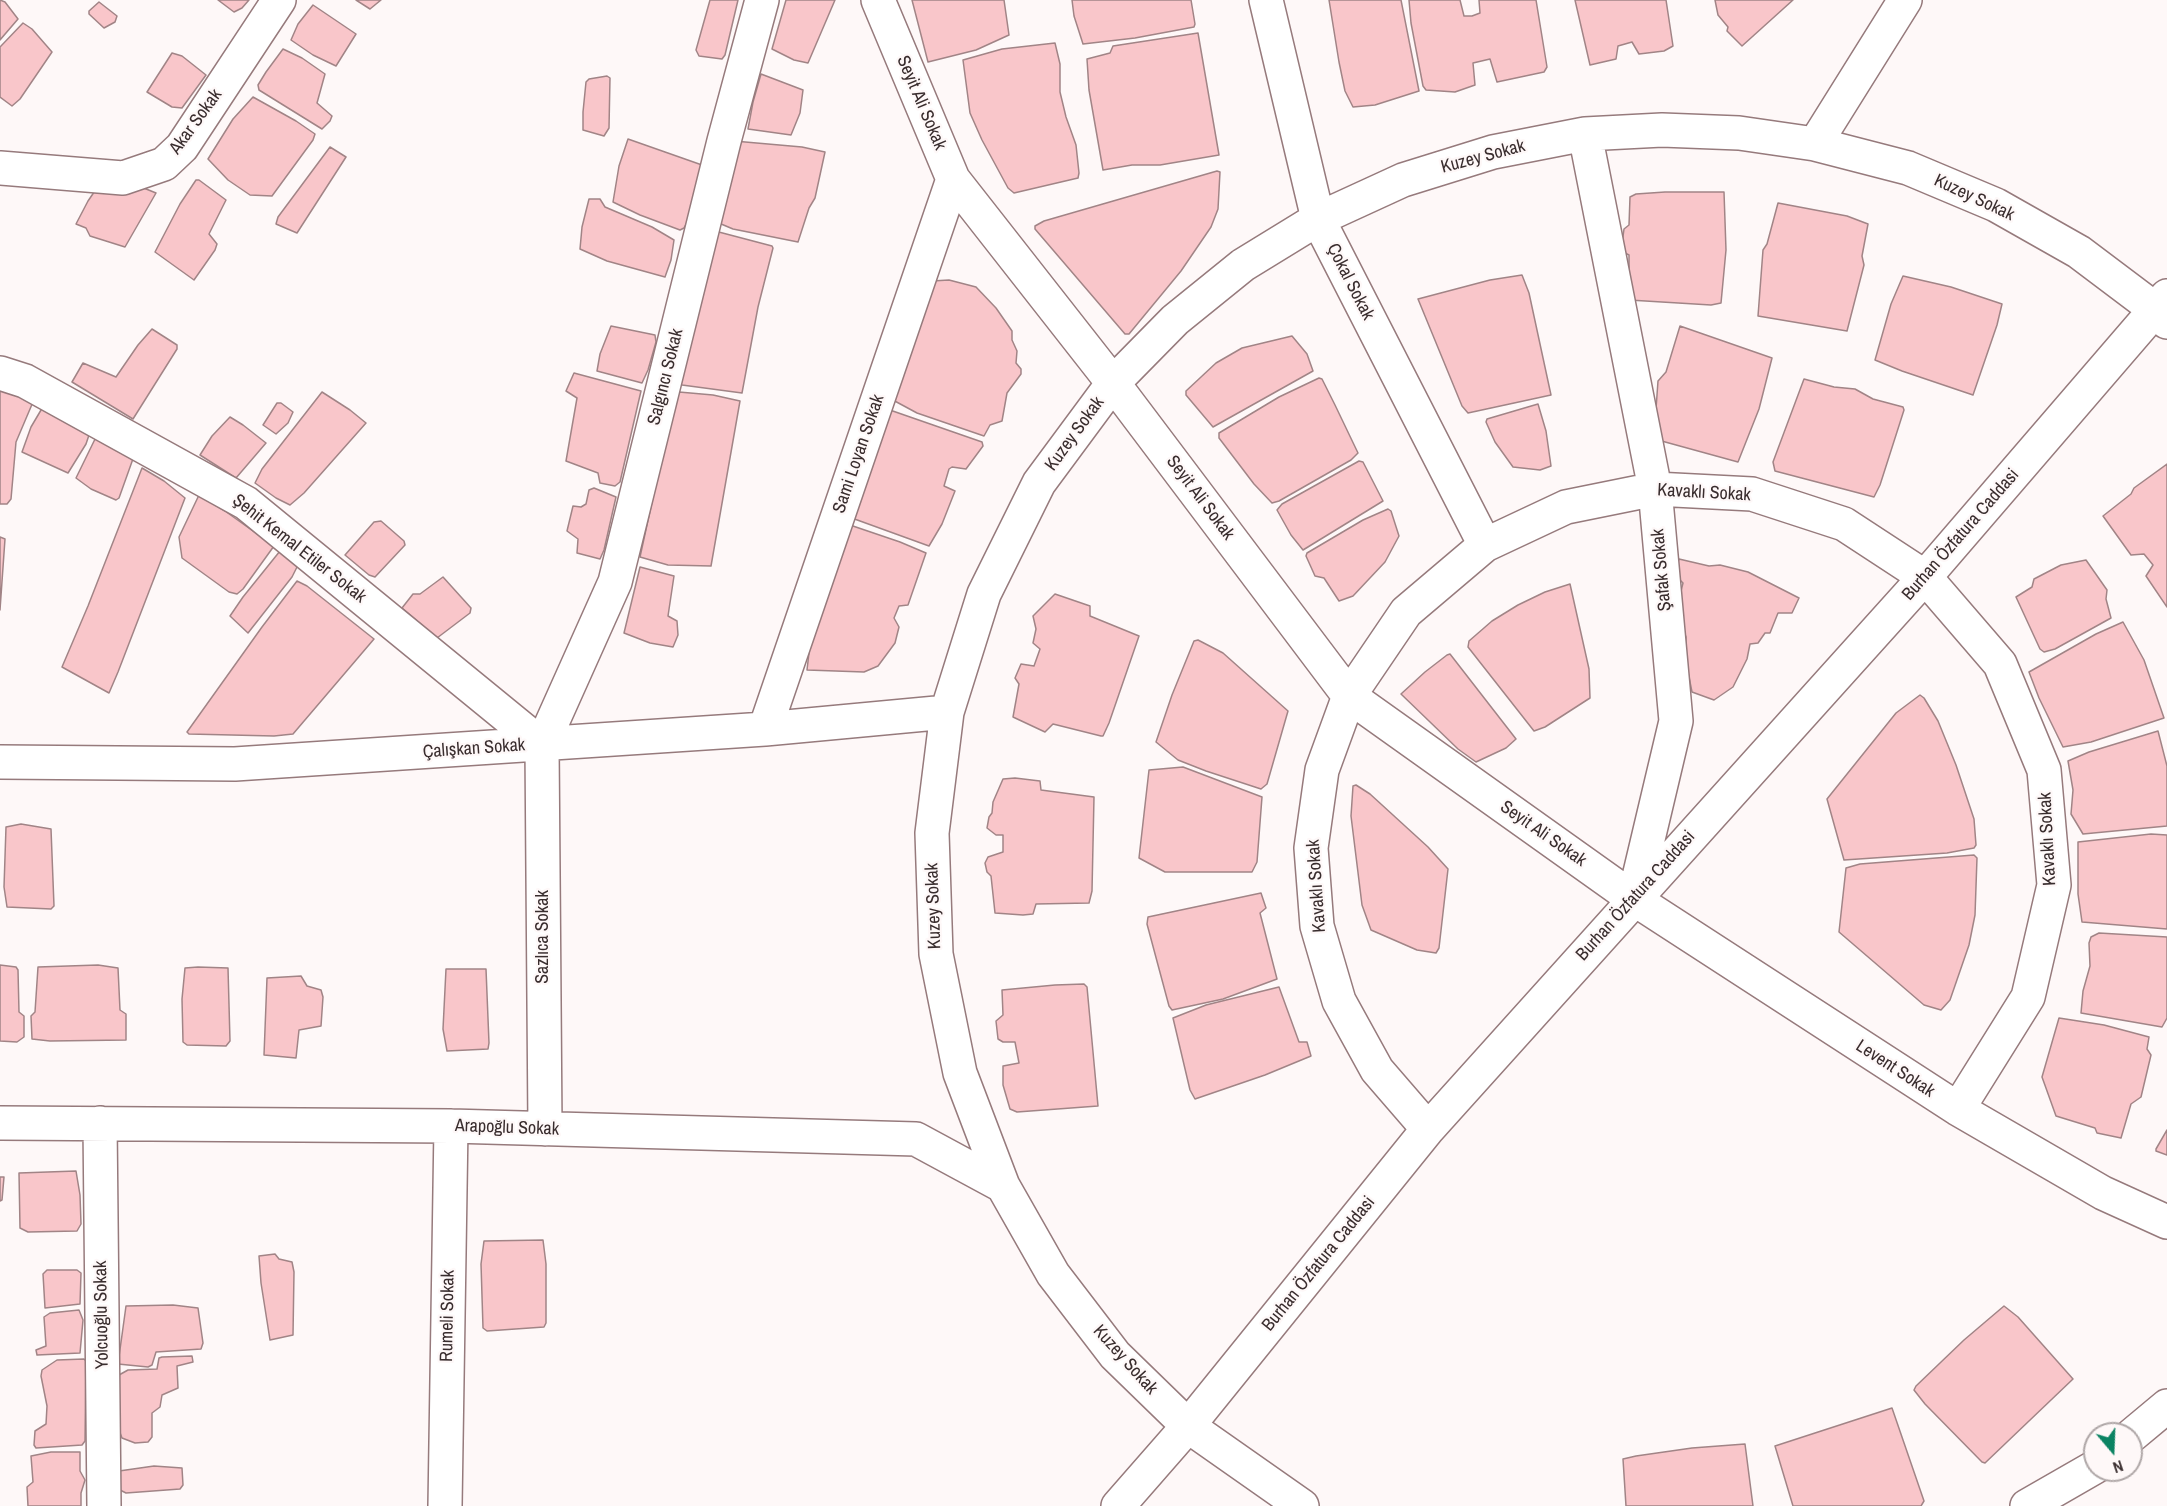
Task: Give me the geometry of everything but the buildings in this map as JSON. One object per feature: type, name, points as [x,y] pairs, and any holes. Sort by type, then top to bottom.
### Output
[{"type":"street","name":"Akar Sokak","points":[[0,168],[123,178],[164,164],[182,147],[279,0]]},
{"type":"street","name":"Salgıncı Sokak","points":[[542,745],[615,582],[724,141],[762,0]]},
{"type":"street","name":"Seyit Ali Sokak","points":[[878,0],[953,179],[1113,383],[1349,696],[1634,899]]},
{"type":"street","name":"Çokal Sokak","points":[[1266,0],[1318,219],[1485,545]]},
{"type":"street","points":[[1815,144],[1905,0]]},
{"type":"street","name":"Kuzey Sokak","points":[[1302,1506],[1188,1426],[1115,1355],[1053,1274],[1003,1186],[960,1072],[936,954],[932,833],[948,712],[984,594],[1039,483],[1113,383],[1175,320],[1235,272],[1318,219],[1403,180],[1493,152],[1585,135],[1662,130],[1738,133],[1815,144],[1908,168],[1996,205],[2079,252],[2163,310]]},
{"type":"street","name":"Şafak Sokak","points":[[1585,135],[1655,489],[1676,720],[1634,899]]},
{"type":"street","name":"Sami Loyan Sokak","points":[[765,729],[953,179]]},
{"type":"street","name":"Burhan Özfatura Caddasi","points":[[1118,1506],[1188,1426],[1428,1129],[2163,310]]},
{"type":"street","name":"Şehit Kemal Etiler Sokak","points":[[0,373],[25,381],[246,503],[542,745]]},
{"type":"street","name":"Kavaklı Sokak","points":[[1428,1129],[1377,1070],[1339,1001],[1317,926],[1311,848],[1322,770],[1349,696],[1406,612],[1485,545],[1566,507],[1655,489],[1752,494],[1844,524],[1925,577],[2000,664],[2044,770],[2054,885],[2028,997],[1958,1109]]},
{"type":"street","name":"Çalışkan Sokak","points":[[0,762],[235,764],[765,729],[948,712]]},
{"type":"street","name":"Sazlıca Sokak","points":[[542,745],[544,1129]]},
{"type":"street","name":"Levent Sokak","points":[[1634,899],[1958,1109],[2103,1193],[2167,1222]]},
{"type":"street","name":"Arapoğlu Sokak","points":[[0,1123],[451,1126],[916,1139],[1003,1186]]},
{"type":"street","name":"Yolcuoğlu Sokak","points":[[100,1124],[104,1506]]},
{"type":"street","name":"Rumeli Sokak","points":[[445,1506],[451,1126]]},
{"type":"street","points":[[2143,1426],[2167,1406]]},
{"type":"street","points":[[2027,1506],[2083,1474]]}]
